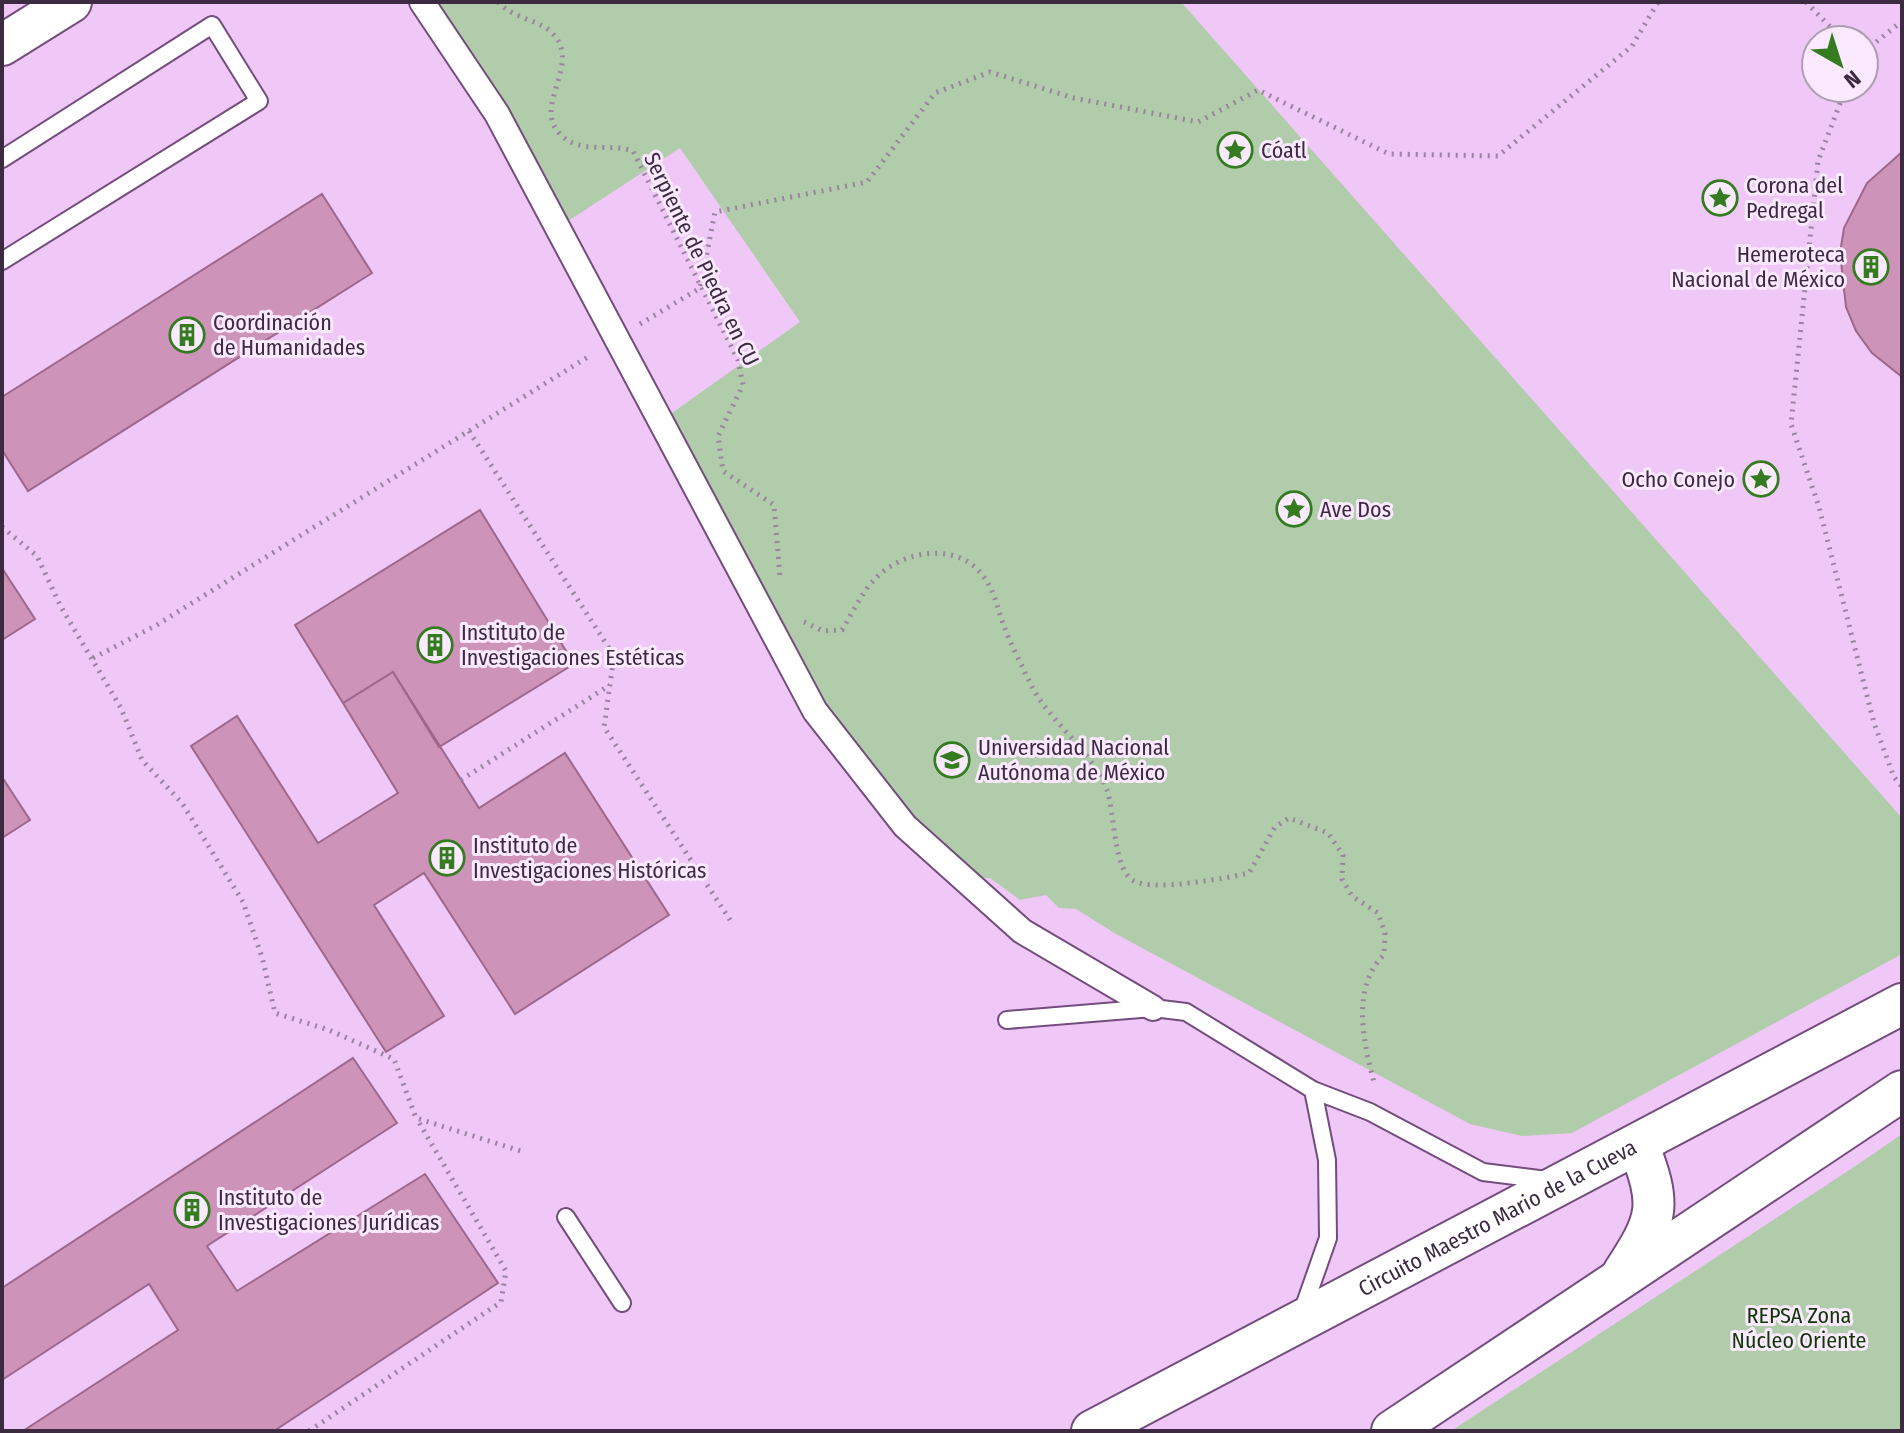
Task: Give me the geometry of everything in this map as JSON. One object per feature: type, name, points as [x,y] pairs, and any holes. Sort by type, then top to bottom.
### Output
[{"type":"street","points":[[2,45],[71,2]]},
{"type":"street","points":[[422,2],[497,114],[815,711],[905,826],[1022,931],[1153,1008]]},
{"type":"street","name":"Circuito Maestro Mario de la Cueva","points":[[1092,1431],[1902,1004]]},
{"type":"street","points":[[1392,1431],[1614,1286],[1902,1091]]},
{"type":"street","points":[[1614,1286],[1649,1233],[1655,1209],[1651,1178],[1638,1144]]},
{"type":"lane","points":[[2,159],[212,25],[259,101],[2,261]]},
{"type":"lane","points":[[1007,1020],[1153,1008],[1186,1012],[1313,1090],[1384,1119],[1483,1172],[1560,1182]]},
{"type":"lane","points":[[1298,1324],[1328,1238],[1327,1160],[1313,1090]]},
{"type":"lane","points":[[566,1217],[622,1303]]},
{"type":"path","name":"Serpiente de Piedra en CU","points":[[498,2],[510,14],[551,32],[564,55],[561,77],[551,102],[553,121],[560,135],[577,145],[618,146],[633,151],[738,360],[743,385],[718,436],[723,471],[774,505],[781,588]]},
{"type":"path","points":[[93,658],[155,626],[700,288],[715,212],[867,182],[935,93],[990,72],[1074,98],[1198,122],[1258,90],[1389,154],[1498,156],[1632,46],[1658,2]]},
{"type":"path","points":[[1806,2],[1827,24]]},
{"type":"path","points":[[1880,39],[1902,21]]},
{"type":"path","points":[[1840,104],[1818,161],[1791,424],[1819,507],[1874,723],[1894,777],[1902,787]]},
{"type":"path","points":[[469,431],[614,656],[604,727],[730,920]]},
{"type":"path","points":[[2,527],[37,556],[61,607],[121,708],[142,760],[182,803],[243,902],[262,957],[275,1013],[329,1030],[394,1059],[416,1118],[506,1271],[501,1302],[309,1431]]},
{"type":"path","points":[[797,618],[823,631],[842,630],[875,578],[906,560],[934,551],[959,558],[982,573],[998,602],[1004,627],[1032,685],[1055,722],[1097,772],[1107,790],[1123,871],[1136,882],[1173,884],[1249,873],[1275,827],[1289,818],[1328,833],[1343,855],[1342,879],[1352,896],[1378,913],[1385,933],[1384,955],[1371,967],[1363,1011],[1367,1056],[1384,1119]]},
{"type":"path","points":[[461,780],[610,685]]},
{"type":"path","points":[[416,1118],[524,1152]]},
{"type":"shaded area","name":"Universidad Nacional Autónoma de México","points":[[2,2],[1902,2],[1902,1431],[2,1431]]},
{"type":"green space","points":[[433,2],[1181,2],[1902,818],[1902,954],[1572,1133],[1522,1136],[1470,1124],[1116,934],[1076,909],[1059,908],[1046,895],[1020,900],[990,878],[978,878],[921,825],[819,707],[665,418],[800,322],[680,148],[562,225]]},
{"type":"green space","name":"REPSA Zona Núcleo Oriente","points":[[1902,1134],[1902,1431],[1451,1431],[1854,1167]]},
{"type":"building","name":"Hemeroteca Nacional de México","points":[[1902,152],[1902,377],[1872,353],[1856,331],[1846,307],[1840,253],[1844,228],[1867,183]]},
{"type":"building","name":"Coordinación de Humanidades","points":[[322,194],[372,273],[28,491],[2,450],[2,397]]},
{"type":"building","name":"Instituto de Investigaciones Estéticas","points":[[480,510],[574,664],[439,747],[393,672],[343,703],[295,625]]},
{"type":"building","points":[[2,568],[35,619],[2,640]]},
{"type":"building","name":"Instituto de Investigaciones Históricas","points":[[393,672],[479,808],[565,753],[669,915],[515,1014],[424,873],[374,905],[444,1016],[386,1052],[191,746],[237,716],[318,843],[398,793],[343,703]]},
{"type":"building","points":[[2,777],[30,820],[2,838]]},
{"type":"building","name":"Instituto de Investigaciones Jurídicas","points":[[353,1058],[397,1123],[207,1246],[237,1291],[425,1174],[498,1283],[274,1431],[23,1431],[178,1330],[149,1284],[2,1380],[2,1288]]},
{"type":"place","name":"Cóatl","points":[[1235,150]]},
{"type":"place","name":"Corona del Pedregal","points":[[1720,198]]},
{"type":"place","name":"Hemeroteca Nacional de México","points":[[1871,267]]},
{"type":"place","name":"Coordinación de Humanidades","points":[[187,335]]},
{"type":"place","name":"Ocho Conejo","points":[[1761,479]]},
{"type":"place","name":"Ave Dos","points":[[1294,509]]},
{"type":"place","name":"Instituto de Investigaciones Estéticas","points":[[435,645]]},
{"type":"place","name":"Universidad Nacional Autónoma de México","points":[[952,760]]},
{"type":"place","name":"Instituto de Investigaciones Históricas","points":[[447,858]]},
{"type":"place","name":"Instituto de Investigaciones Jurídicas","points":[[192,1210]]}]
